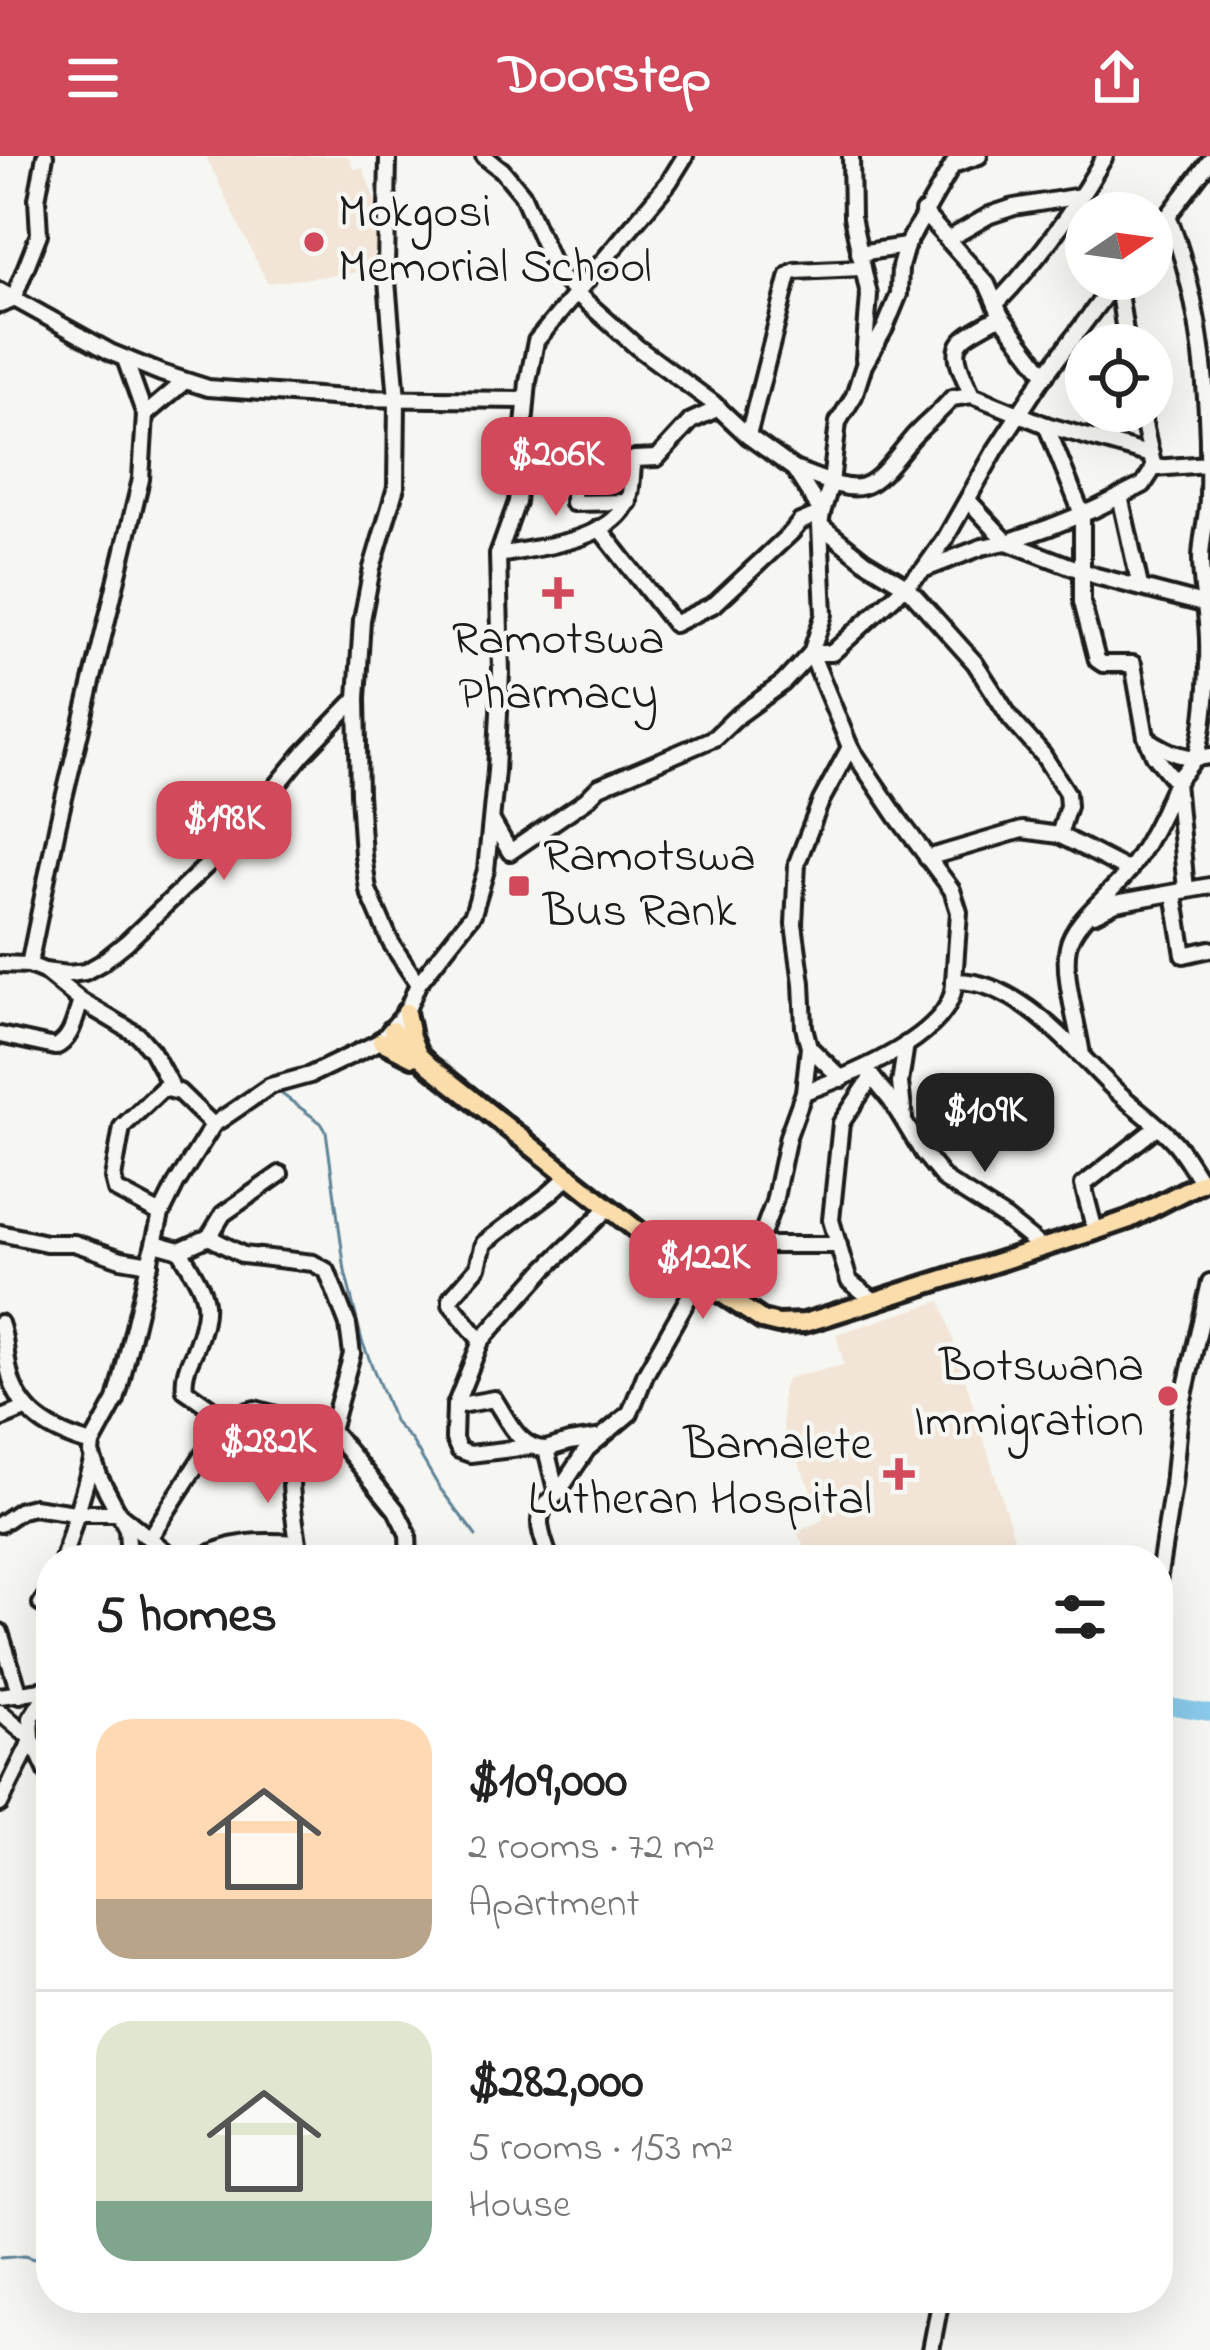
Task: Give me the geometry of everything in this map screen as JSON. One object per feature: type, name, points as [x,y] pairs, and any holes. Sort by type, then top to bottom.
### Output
[{"type":"main road","points":[[406,1012],[411,1037],[425,1062]]},
{"type":"main road","points":[[387,1036],[699,1279],[762,1320],[778,1324],[804,1323],[876,1302],[1095,1231],[1130,1219],[1206,1180]]},
{"type":"street","points":[[45,156],[38,199],[39,234],[4,298],[125,359],[208,388],[397,399],[526,400]]},
{"type":"street","points":[[388,156],[386,269],[397,399],[396,487],[365,602],[357,698],[358,794],[368,890],[391,943],[418,984]]},
{"type":"street","points":[[484,156],[522,194],[550,261],[575,292],[638,348],[794,469],[852,489],[870,485],[952,398],[972,394],[1153,461],[1209,463]]},
{"type":"street","points":[[67,1545],[92,1461],[92,1444],[116,1400],[161,1214],[213,1125],[270,1086],[310,1075],[387,1036],[406,1012],[418,984],[472,914],[486,870],[492,821],[501,673],[498,555],[517,502],[536,341],[669,182],[685,156]]},
{"type":"street","points":[[850,156],[852,217],[869,295],[864,364]]},
{"type":"street","points":[[492,821],[510,852],[599,787],[714,738],[783,683],[811,652],[824,614],[821,519],[838,422],[899,294],[899,267],[923,212],[956,160],[979,156]]},
{"type":"street","points":[[1083,192],[1105,156]]},
{"type":"street","points":[[1173,210],[1210,161]]},
{"type":"street","points":[[947,240],[990,215],[1065,199]]},
{"type":"street","points":[[923,212],[987,284],[999,310],[1046,375]]},
{"type":"street","points":[[972,394],[956,362],[957,346],[999,310],[1065,218]]},
{"type":"street","points":[[1082,1055],[1066,969],[1068,943],[1129,871],[1176,782],[1194,760],[1207,671],[1201,555],[1209,496],[1206,367],[1187,272],[1173,231]]},
{"type":"street","points":[[748,436],[789,275],[906,246]]},
{"type":"street","points":[[811,652],[832,653],[923,570],[1021,412],[1101,300]]},
{"type":"street","points":[[37,968],[58,823],[142,479],[145,416],[125,359]]},
{"type":"street","points":[[145,416],[184,382]]},
{"type":"street","points":[[498,555],[557,545],[599,528],[628,502],[634,459],[657,458],[691,421],[719,408]]},
{"type":"street","points":[[1046,425],[1082,514],[1082,602],[1097,660],[1133,664],[1146,737],[1176,782],[1184,955],[1210,949]]},
{"type":"street","points":[[923,570],[1082,514],[1143,485],[1153,461],[1146,432]]},
{"type":"street","points":[[520,463],[569,466],[574,470],[573,503],[628,502]]},
{"type":"street","points":[[794,469],[821,519],[865,561],[905,586],[937,617],[1043,755],[1067,793],[1059,835]]},
{"type":"street","points":[[1120,496],[1140,586]]},
{"type":"street","points":[[968,500],[1007,542],[1082,571],[1203,604]]},
{"type":"street","points":[[599,528],[674,624],[715,604],[800,522],[821,519]]},
{"type":"street","points":[[811,652],[850,747],[956,901],[955,993],[950,1006],[869,1073],[841,1123],[831,1220],[849,1281],[876,1302]]},
{"type":"street","points":[[0,964],[68,974],[101,963],[228,845],[302,754],[357,698]]},
{"type":"street","points":[[1146,737],[1194,760],[1210,756]]},
{"type":"street","points":[[758,1245],[804,1092],[809,1047],[794,924],[796,863],[820,801],[850,747]]},
{"type":"street","points":[[927,858],[1022,830],[1059,835],[1129,871]]},
{"type":"street","points":[[1084,920],[1115,904],[1210,886]]},
{"type":"street","points":[[37,968],[146,1043],[172,1090]]},
{"type":"street","points":[[954,981],[971,980],[1030,1010],[1176,1144],[1206,1180]]},
{"type":"street","points":[[0,1035],[59,1046],[70,1033],[81,1001]]},
{"type":"street","points":[[904,1123],[900,1083],[906,1044]]},
{"type":"street","points":[[809,1047],[842,1079]]},
{"type":"street","points":[[804,1092],[869,1073]]},
{"type":"street","points":[[869,1073],[922,1153],[946,1180],[1041,1247]]},
{"type":"street","points":[[161,1214],[116,1190],[113,1178],[122,1126],[163,1088],[179,1092],[213,1125]]},
{"type":"street","points":[[1095,1231],[1083,1185],[1156,1127]]},
{"type":"street","points":[[155,1243],[180,1250],[209,1237],[223,1214],[280,1174]]},
{"type":"street","points":[[481,1341],[451,1298],[478,1267],[484,1243],[570,1175]]},
{"type":"street","points":[[597,1438],[546,1449],[470,1454],[459,1450],[454,1439],[454,1406],[481,1341],[609,1207]]},
{"type":"street","points":[[0,1233],[46,1243],[74,1243],[150,1264]]},
{"type":"street","points":[[209,1237],[243,1255],[313,1263],[327,1271],[347,1324],[352,1354],[331,1430]]},
{"type":"street","points":[[545,1545],[539,1514],[597,1438],[630,1413],[646,1373],[699,1279],[730,1248],[839,1245]]},
{"type":"street","points":[[180,1250],[201,1288],[207,1312],[183,1385],[232,1424]]},
{"type":"street","points":[[1163,1545],[1180,1413],[1210,1282]]},
{"type":"street","points":[[1,1330],[9,1375],[25,1409],[54,1431],[92,1444]]},
{"type":"street","points":[[454,1406],[494,1399],[529,1447]]},
{"type":"street","points":[[0,1419],[25,1409]]},
{"type":"street","points":[[150,1537],[204,1451],[219,1433],[255,1409],[331,1430],[395,1510],[408,1545]]},
{"type":"street","points":[[234,1545],[298,1543],[290,1487],[292,1460],[302,1434],[313,1424]]},
{"type":"street","points":[[546,1449],[557,1494]]},
{"type":"street","points":[[92,1461],[127,1529],[128,1545]]},
{"type":"street","points":[[0,1524],[33,1507],[118,1513],[159,1545]]},
{"type":"street","points":[[0,1632],[20,1695]]},
{"type":"street","points":[[0,1696],[36,1691]]},
{"type":"street","points":[[36,1710],[31,1718],[36,1748]]},
{"type":"street","points":[[0,1712],[32,1739]]},
{"type":"street","points":[[0,1804],[32,1739]]},
{"type":"street","points":[[931,2350],[937,2313]]},
{"type":"shaded area","name":"Mokgosi Memorial School","points":[[206,156],[348,156],[354,169],[363,168],[380,214],[379,270],[267,283]]},
{"type":"shaded area","name":"Bamalete Lutheran Hospital","points":[[941,1301],[1016,1545],[804,1545],[797,1532],[824,1519],[783,1428],[782,1392],[787,1378],[844,1365],[836,1334]]},
{"type":"waterway","points":[[279,1092],[326,1131],[345,1271],[362,1341],[395,1423],[476,1536]]},
{"type":"waterway","points":[[1173,1707],[1210,1713]]},
{"type":"waterway","points":[[0,2258],[36,2260]]},
{"type":"place","name":"Mokgosi Memorial School","points":[[314,242]]},
{"type":"place","name":"Ramotswa Pharmacy","points":[[558,593]]},
{"type":"place","name":"Ramotswa Bus Rank","points":[[519,886]]},
{"type":"place","name":"Botswana Immigration","points":[[1168,1396]]},
{"type":"place","name":"Bamalete Lutheran Hospital","points":[[899,1474]]}]
